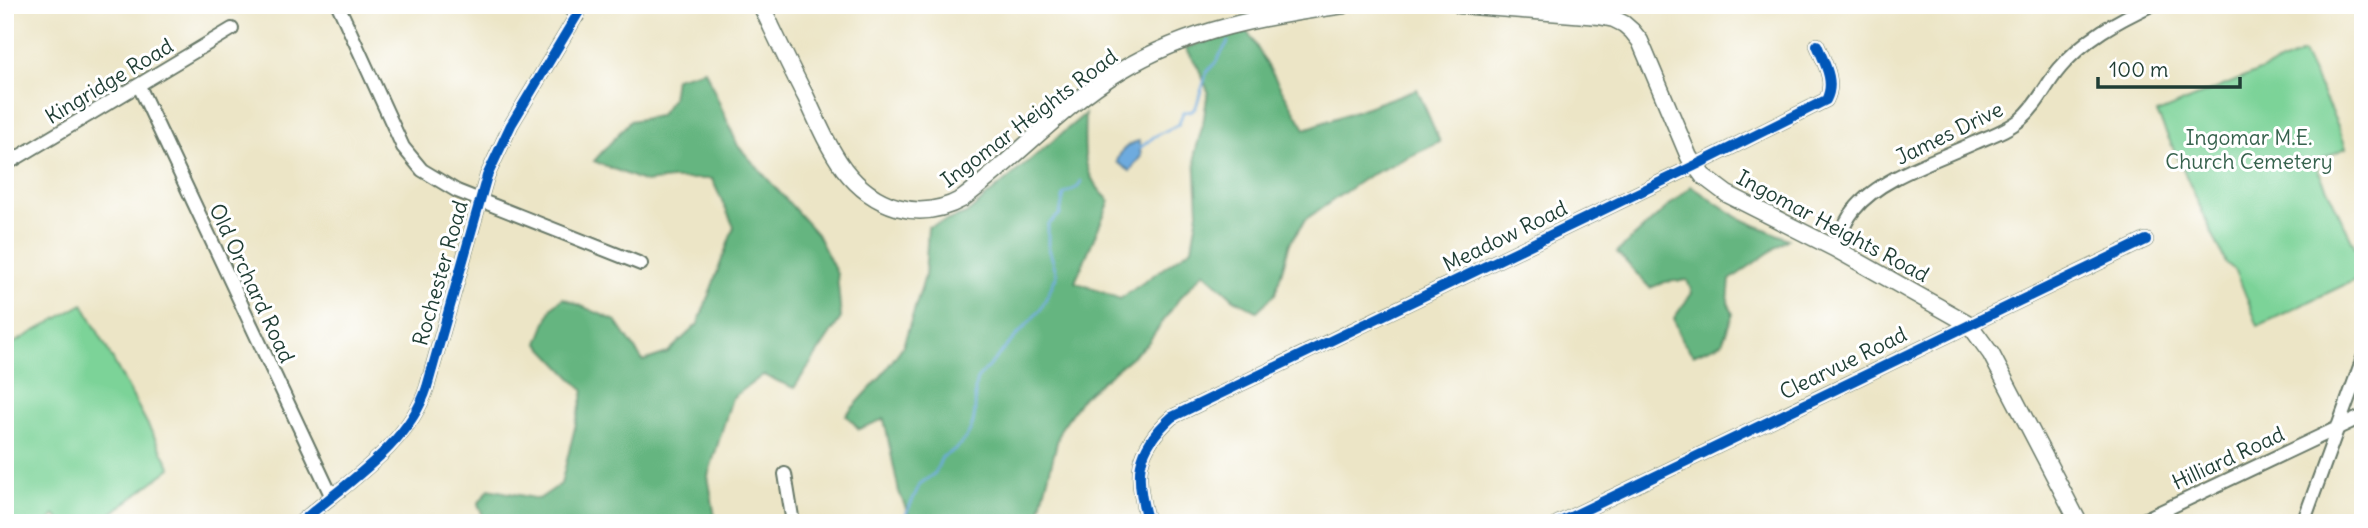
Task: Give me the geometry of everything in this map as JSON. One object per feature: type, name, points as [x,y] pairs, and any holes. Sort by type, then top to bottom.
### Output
[{"type":"main road","name":"Ingomar Heights Road","points":[[761,5],[842,167],[865,191],[876,198],[917,211],[939,209],[962,199],[1089,93],[1118,72],[1161,49],[1226,25],[1344,5]]},
{"type":"main road","name":"Ingomar Heights Road","points":[[1460,5],[1599,16],[1614,19],[1632,30],[1647,56],[1694,166],[1727,194],[1833,248],[1969,324],[1990,354],[2079,523]]},
{"type":"street","points":[[338,5],[403,147],[422,170],[457,191],[641,264]]},
{"type":"street","points":[[567,5],[580,10]]},
{"type":"street","name":"James Drive","points":[[1833,248],[1848,219],[1861,202],[1908,173],[1989,137],[2021,119],[2059,68],[2078,49],[2096,34],[2151,5]]},
{"type":"street","name":"Rochester Road","points":[[300,523],[400,437],[424,399],[487,176],[502,141],[580,10]]},
{"type":"street","name":"Kingridge Road","points":[[5,165],[232,29]]},
{"type":"street","name":"Meadow Road","points":[[1148,523],[1139,486],[1140,460],[1152,438],[1172,417],[1826,100],[1831,88],[1829,75],[1817,45]]},
{"type":"street","name":"Old Orchard Road","points":[[139,86],[331,495]]},
{"type":"street","name":"Clearvue Road","points":[[1558,523],[2146,240]]},
{"type":"street","points":[[2303,523],[2363,358]]},
{"type":"street","name":"Hilliard Road","points":[[2137,523],[2363,416]]},
{"type":"street","points":[[785,474],[793,523]]},
{"type":"green space","points":[[1248,32],[1305,129],[1417,89],[1440,142],[1368,176],[1306,219],[1290,243],[1275,294],[1257,311],[1234,299],[1204,272],[1179,299],[1147,344],[1083,397],[1060,430],[1038,518],[1034,523],[912,523],[899,492],[884,419],[859,429],[846,415],[879,379],[903,346],[925,276],[928,227],[966,214],[1085,114],[1085,150],[1089,172],[1093,182],[1110,201],[1075,282],[1120,299],[1192,248],[1198,212],[1195,153],[1208,91],[1186,48],[1216,38]]},
{"type":"green space","name":"Ingomar M.E. Church Cemetery","points":[[2303,53],[2346,148],[2319,160],[2316,166],[2363,259],[2363,276],[2258,326],[2236,271],[2226,263],[2157,113]]},
{"type":"green space","points":[[705,70],[738,146],[817,234],[837,274],[841,318],[794,388],[763,375],[732,398],[708,476],[716,523],[486,523],[478,504],[489,489],[539,499],[561,484],[584,391],[538,343],[552,307],[563,298],[616,321],[643,361],[667,353],[698,324],[734,227],[712,179],[645,182],[594,161],[630,121],[659,116],[672,99],[675,78]]},
{"type":"green space","points":[[1691,186],[1739,218],[1788,239],[1730,280],[1728,302],[1733,314],[1722,343],[1693,355],[1681,339],[1674,318],[1692,293],[1687,280],[1665,282],[1650,288],[1617,252]]},
{"type":"green space","points":[[83,304],[171,468],[99,523],[62,523],[55,515],[47,523],[5,523],[5,348]]},
{"type":"water","points":[[1139,141],[1141,156],[1130,171],[1117,162],[1125,148]]},
{"type":"waterway","points":[[1240,9],[1243,5]]},
{"type":"waterway","points":[[1140,148],[1155,136],[1179,124],[1183,112],[1192,111],[1196,107],[1207,72],[1228,42]]},
{"type":"waterway","points":[[902,523],[920,484],[935,473],[942,457],[956,449],[970,431],[977,379],[1041,309],[1057,275],[1048,245],[1048,225],[1060,214],[1064,194],[1078,187],[1081,181]]},
{"type":"cycle path","points":[[300,523],[391,445],[418,408],[427,387],[487,176],[511,125],[583,5]]},
{"type":"cycle path","points":[[1148,523],[1141,491],[1141,465],[1151,441],[1172,417],[1826,100],[1829,79],[1817,45]]},
{"type":"cycle path","points":[[1558,523],[2146,240]]}]
